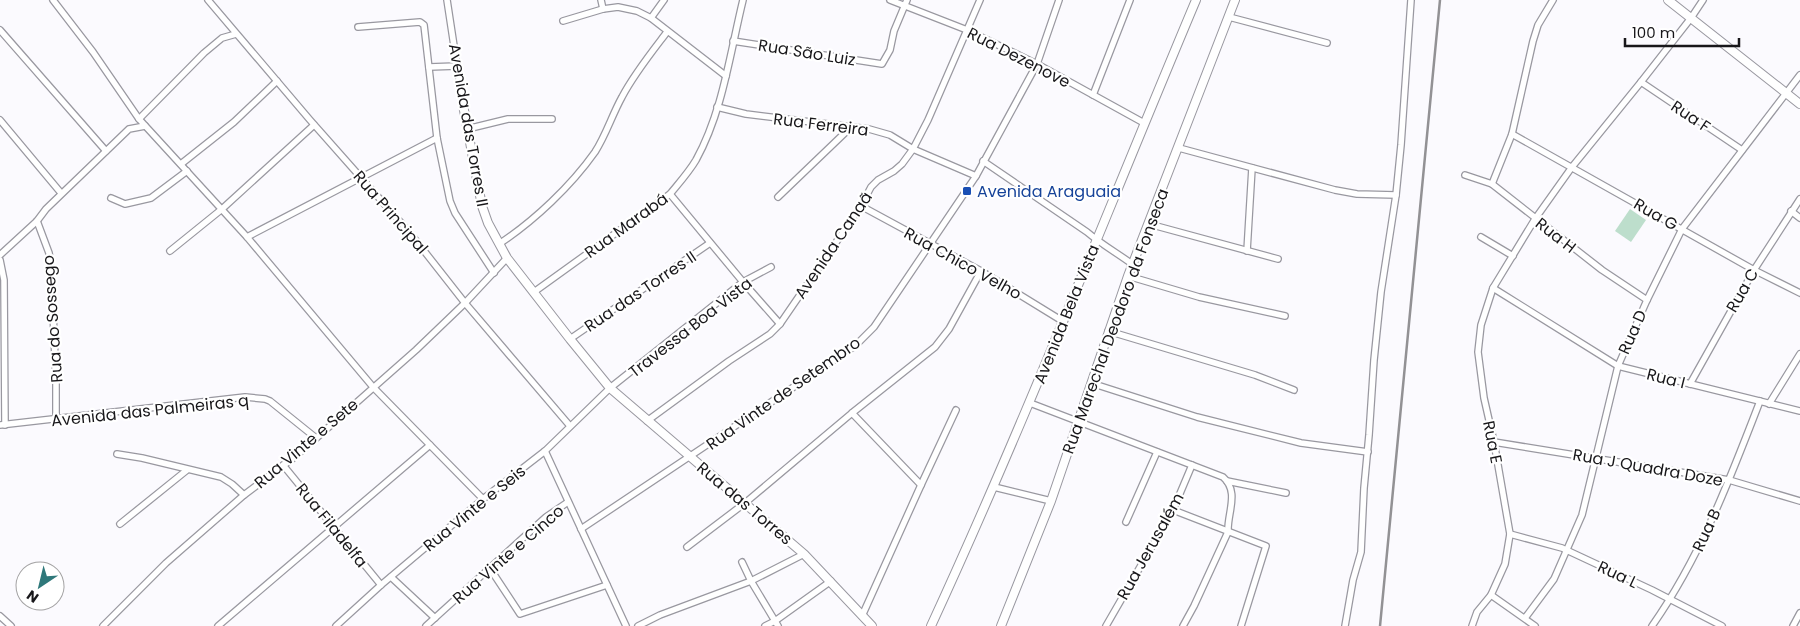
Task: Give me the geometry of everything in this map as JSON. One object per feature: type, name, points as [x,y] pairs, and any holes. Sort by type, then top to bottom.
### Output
[{"type":"street","points":[[52,0],[93,52],[145,126],[246,236],[373,387],[483,499]]},
{"type":"street","name":"Rua Principal","points":[[208,0],[425,252],[465,304],[570,426]]},
{"type":"street","name":"Avenida das Torres II","points":[[447,0],[467,129],[482,206],[488,222],[507,258],[570,340],[610,388]]},
{"type":"street","points":[[601,0],[603,9]]},
{"type":"street","points":[[651,18],[664,0]]},
{"type":"street","name":"Rua Marabá","points":[[534,292],[670,194],[695,161],[717,107],[743,0]]},
{"type":"street","name":"Rua Dezenove","points":[[890,0],[906,3],[967,30],[1037,64],[1144,123]]},
{"type":"street","name":"Avenida Canaã","points":[[647,421],[729,360],[770,334],[780,324],[861,206],[867,194],[878,180],[902,164],[913,149],[928,120],[980,0]]},
{"type":"street","points":[[931,244],[976,176],[1037,64],[1059,0]]},
{"type":"street","points":[[1093,95],[1130,0]]},
{"type":"street","name":"Avenida Bela Vista","points":[[932,626],[1030,403],[1196,0]]},
{"type":"street","name":"Rua Marechal Deodoro da Fonseca","points":[[1001,626],[1051,501],[1132,264],[1236,0]]},
{"type":"street","points":[[1345,626],[1353,580],[1361,552],[1374,360],[1381,292],[1402,145],[1412,0]]},
{"type":"street","points":[[1492,184],[1512,134],[1538,25],[1553,0]]},
{"type":"street","points":[[1668,0],[1800,104]]},
{"type":"street","name":"Rua E","points":[[1472,626],[1477,612],[1491,595],[1505,564],[1510,534],[1494,442],[1484,398],[1478,352],[1481,325],[1493,288],[1535,219],[1572,167],[1641,82],[1703,0]]},
{"type":"street","name":"Rua São Luiz","points":[[733,41],[882,64],[890,50],[894,31],[906,3]]},
{"type":"street","points":[[563,21],[603,9],[628,8],[651,18],[726,76]]},
{"type":"street","points":[[1229,17],[1328,43]]},
{"type":"street","points":[[358,27],[420,22],[425,28],[438,138],[450,201],[455,213],[494,274]]},
{"type":"street","points":[[0,30],[106,151]]},
{"type":"street","points":[[499,244],[532,219],[570,182],[595,151],[628,86],[667,32]]},
{"type":"street","points":[[139,119],[204,53],[222,38],[236,34]]},
{"type":"street","points":[[430,67],[457,66]]},
{"type":"street","name":"Rua D","points":[[1525,618],[1554,579],[1568,550],[1582,515],[1618,366],[1647,300],[1682,229],[1800,75]]},
{"type":"street","points":[[181,164],[234,122],[277,81]]},
{"type":"street","name":"Rua F","points":[[1641,82],[1742,150]]},
{"type":"street","name":"Rua Ferreira","points":[[717,107],[746,114],[869,128],[890,135],[913,149],[976,176]]},
{"type":"street","points":[[467,129],[508,119],[552,118]]},
{"type":"street","points":[[0,120],[61,193]]},
{"type":"street","points":[[170,252],[222,209],[314,125]]},
{"type":"street","points":[[0,255],[128,129],[145,126]]},
{"type":"street","points":[[778,196],[851,127]]},
{"type":"street","name":"Rua G","points":[[1512,134],[1754,270],[1800,293]]},
{"type":"street","points":[[246,236],[438,138]]},
{"type":"street","points":[[1179,148],[1335,190],[1357,194],[1396,195]]},
{"type":"street","points":[[983,161],[1132,264]]},
{"type":"street","points":[[1247,251],[1252,168]]},
{"type":"street","points":[[111,198],[125,204],[152,198],[187,171]]},
{"type":"street","name":"Rua H","points":[[1465,175],[1492,184],[1602,270],[1647,300]]},
{"type":"street","points":[[670,194],[780,324]]},
{"type":"street","name":"Rua C","points":[[1690,384],[1754,270],[1800,199]]},
{"type":"street","name":"Rua Chico Velho","points":[[861,206],[980,271],[1064,322]]},
{"type":"street","points":[[1791,212],[1800,218]]},
{"type":"street","name":"Rua do Sossego","points":[[36,221],[46,245],[51,264],[56,420]]},
{"type":"street","points":[[1149,224],[1278,259]]},
{"type":"street","points":[[1481,237],[1513,256]]},
{"type":"street","name":"Rua das Torres II","points":[[570,340],[710,243]]},
{"type":"street","name":"Rua Vinte de Setembro","points":[[581,529],[855,346],[874,327],[931,244]]},
{"type":"street","name":"Rua Vinte e Sete","points":[[103,626],[166,563],[244,494],[316,438],[465,304],[507,258]]},
{"type":"street","points":[[0,260],[4,280],[3,425]]},
{"type":"street","name":"Travessa Boa Vista","points":[[610,388],[743,282],[771,267]]},
{"type":"street","points":[[687,547],[745,502],[939,343],[950,329],[980,271]]},
{"type":"street","points":[[1128,276],[1199,297],[1285,316]]},
{"type":"street","name":"Rua I","points":[[1493,288],[1618,366],[1800,412]]},
{"type":"street","points":[[1108,331],[1255,376],[1294,390]]},
{"type":"street","points":[[1770,404],[1800,354]]},
{"type":"street","points":[[1091,383],[1198,418],[1301,443],[1368,452]]},
{"type":"street","name":"Rua das Torres","points":[[610,388],[804,554],[872,626]]},
{"type":"street","name":"Rua Vinte e Seis","points":[[336,626],[381,585],[483,499],[545,452],[610,388]]},
{"type":"street","name":"Avenida das Palmeiras q","points":[[3,425],[245,397],[270,401],[316,438]]},
{"type":"street","name":"Rua B","points":[[1652,626],[1670,600],[1692,559],[1729,480],[1760,401]]},
{"type":"street","points":[[1030,403],[1225,479],[1286,493]]},
{"type":"street","points":[[862,616],[920,485],[956,410]]},
{"type":"street","points":[[852,413],[920,485]]},
{"type":"street","name":"Rua J Quadra Doze","points":[[1494,442],[1729,480],[1800,501]]},
{"type":"street","points":[[218,626],[430,445]]},
{"type":"street","points":[[545,452],[626,626]]},
{"type":"street","points":[[1126,522],[1156,452]]},
{"type":"street","points":[[117,454],[227,479],[244,494]]},
{"type":"street","name":"Rua Filadelfa","points":[[283,465],[381,585]]},
{"type":"street","name":"Rua Jerusalém","points":[[1106,626],[1173,510],[1192,465]]},
{"type":"street","points":[[120,524],[188,470]]},
{"type":"street","points":[[1182,626],[1194,606],[1228,532],[1232,502],[1225,479]]},
{"type":"street","points":[[994,487],[1051,501]]},
{"type":"street","name":"Rua Vinte e Cinco","points":[[426,626],[546,517],[568,502]]},
{"type":"street","points":[[1173,510],[1228,532],[1260,542],[1266,546],[1241,626]]},
{"type":"street","name":"Rua L","points":[[1510,534],[1568,550],[1645,586],[1722,626]]},
{"type":"street","points":[[638,626],[660,615],[751,581],[804,554]]},
{"type":"street","points":[[742,562],[751,581],[777,623]]},
{"type":"street","points":[[490,567],[520,614],[607,585]]},
{"type":"street","points":[[391,577],[435,618]]},
{"type":"street","points":[[764,626],[777,623],[831,581]]},
{"type":"street","points":[[1491,595],[1536,626]]},
{"type":"street","points":[[1793,626],[1800,613]]},
{"type":"street","points":[[0,616],[12,626]]},
{"type":"green space","points":[[1630,209],[1646,220],[1631,242],[1615,231]]},
{"type":"railway","points":[[1380,626],[1440,0]]},
{"type":"place","name":"Avenida Araguaia","points":[[967,191]]}]
